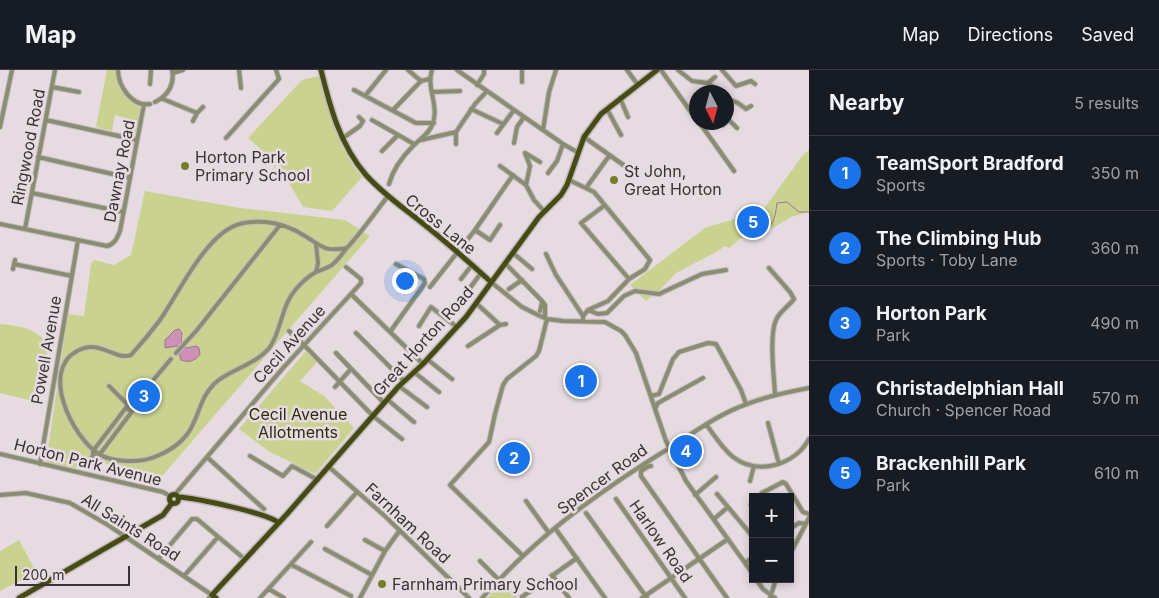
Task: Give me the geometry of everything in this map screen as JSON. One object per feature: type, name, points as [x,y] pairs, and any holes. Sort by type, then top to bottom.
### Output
[{"type":"main road","name":"Cross Lane","points":[[320,70],[342,138],[355,160],[375,185],[458,252],[491,282]]},
{"type":"main road","name":"Great Horton Road","points":[[212,597],[318,480],[399,386],[423,364],[476,303],[544,212],[561,195],[569,180],[584,137],[598,117],[656,71]]},
{"type":"main road","name":"Horton Park Avenue","points":[[175,498],[200,500],[274,519],[279,523]]},
{"type":"main road","points":[[19,598],[163,515],[175,498]]},
{"type":"main road","points":[[273,530],[274,519]]},
{"type":"street","points":[[0,127],[12,70]]},
{"type":"street","name":"Ringwood Road","points":[[25,229],[55,70]]},
{"type":"street","points":[[118,70],[118,78],[125,92],[136,101],[150,104]]},
{"type":"street","points":[[150,84],[151,70]]},
{"type":"street","points":[[155,102],[163,99],[171,87],[173,71],[183,70]]},
{"type":"street","points":[[239,70],[240,88]]},
{"type":"street","points":[[226,138],[278,79],[276,70]]},
{"type":"street","points":[[365,96],[386,70]]},
{"type":"street","points":[[408,70],[421,81]]},
{"type":"street","points":[[432,70],[429,79],[434,111],[433,125],[436,137]]},
{"type":"street","points":[[457,70],[563,144],[578,152]]},
{"type":"street","points":[[477,85],[484,74],[484,70]]},
{"type":"street","points":[[522,70],[522,82]]},
{"type":"street","points":[[543,130],[549,92],[556,70]]},
{"type":"street","points":[[627,70],[638,85]]},
{"type":"street","points":[[678,70],[692,82],[708,83],[711,85]]},
{"type":"street","points":[[722,70],[736,86],[751,81],[755,84]]},
{"type":"street","points":[[656,71],[689,110]]},
{"type":"street","points":[[708,83],[715,77]]},
{"type":"street","points":[[393,110],[421,81],[429,79]]},
{"type":"street","points":[[52,87],[80,92]]},
{"type":"street","points":[[354,90],[416,123],[433,125]]},
{"type":"street","points":[[432,92],[460,91]]},
{"type":"street","points":[[456,144],[456,132],[487,91]]},
{"type":"street","points":[[620,98],[628,117]]},
{"type":"street","points":[[163,99],[197,113]]},
{"type":"street","points":[[734,102],[746,109],[751,106]]},
{"type":"street","name":"Dawnay Road","points":[[0,224],[108,246],[112,245],[117,238],[123,212],[144,104]]},
{"type":"street","points":[[194,121],[197,113],[203,107]]},
{"type":"street","points":[[472,109],[503,124]]},
{"type":"street","points":[[606,109],[621,135]]},
{"type":"street","points":[[497,133],[514,110]]},
{"type":"street","points":[[342,138],[360,126],[364,121],[359,117]]},
{"type":"street","points":[[514,143],[517,127],[524,117]]},
{"type":"street","points":[[46,120],[137,140]]},
{"type":"street","points":[[372,120],[414,144]]},
{"type":"street","name":"Cross Lane","points":[[388,184],[396,165],[433,125]]},
{"type":"street","points":[[704,130],[734,171]]},
{"type":"street","points":[[421,140],[456,132]]},
{"type":"street","points":[[382,151],[398,135]]},
{"type":"street","points":[[584,137],[629,169]]},
{"type":"street","points":[[548,174],[557,162],[563,144]]},
{"type":"street","points":[[526,185],[530,166],[525,153],[540,162]]},
{"type":"street","points":[[586,188],[610,156]]},
{"type":"street","points":[[38,157],[130,178]]},
{"type":"street","points":[[500,166],[526,185],[534,200],[544,212]]},
{"type":"street","points":[[430,287],[475,230],[513,176]]},
{"type":"street","points":[[569,180],[594,192],[650,260],[645,269],[629,280],[608,301],[588,310],[583,316]]},
{"type":"street","points":[[32,192],[123,212]]},
{"type":"street","points":[[347,248],[336,250],[316,244],[304,235],[280,225],[265,222],[242,224],[222,233],[186,277],[160,319],[131,355],[121,356],[93,346],[78,350],[67,360],[62,368],[62,391],[68,416],[76,430],[100,454],[132,462],[145,460],[168,452],[178,444],[192,427],[200,403],[215,383],[263,354],[270,347],[290,296],[316,272],[332,264],[347,248],[364,228],[388,196]]},
{"type":"street","points":[[605,205],[581,223],[629,280]]},
{"type":"street","points":[[176,353],[197,330],[280,225]]},
{"type":"street","points":[[475,230],[490,240],[500,225]]},
{"type":"street","name":"Powell Avenue","points":[[40,464],[78,240]]},
{"type":"street","points":[[316,244],[318,263],[316,272]]},
{"type":"street","points":[[513,253],[532,269]]},
{"type":"street","points":[[546,254],[556,275],[583,316],[583,321]]},
{"type":"street","points":[[14,264],[72,276]]},
{"type":"street","points":[[390,332],[425,283],[424,279],[396,264]]},
{"type":"street","points":[[506,264],[545,305],[546,318],[539,351],[536,356],[507,379],[503,385],[494,414],[489,442],[450,485],[522,556]]},
{"type":"street","points":[[461,279],[472,265]]},
{"type":"street","name":"Cecil Avenue","points":[[175,498],[304,345],[362,282],[361,279],[346,267]]},
{"type":"street","points":[[768,268],[794,299],[775,322],[775,394]]},
{"type":"street","points":[[588,310],[598,314],[607,313],[624,296],[635,291],[659,294],[702,274],[726,270]]},
{"type":"street","points":[[456,307],[481,273]]},
{"type":"street","points":[[509,289],[522,280]]},
{"type":"street","points":[[491,282],[522,307],[546,318],[605,322],[621,330],[631,342],[636,353],[655,410],[686,481],[749,569]]},
{"type":"street","points":[[351,294],[423,364]]},
{"type":"street","points":[[540,311],[542,301]]},
{"type":"street","points":[[476,303],[500,324]]},
{"type":"street","points":[[419,326],[431,308],[457,326]]},
{"type":"street","points":[[468,346],[500,324],[506,324]]},
{"type":"street","points":[[289,331],[373,416],[402,439]]},
{"type":"street","points":[[356,333],[404,381]]},
{"type":"street","points":[[651,396],[659,394],[673,359],[680,352],[708,343],[716,344],[741,390],[746,404]]},
{"type":"street","points":[[336,354],[350,370],[386,402],[414,422]]},
{"type":"street","points":[[87,463],[93,456],[94,450],[117,420],[171,359]]},
{"type":"street","points":[[427,359],[452,379]]},
{"type":"street","points":[[335,387],[350,370]]},
{"type":"street","points":[[414,372],[439,392]]},
{"type":"street","points":[[655,410],[658,403],[702,378]]},
{"type":"street","points":[[93,456],[95,457],[100,454],[134,410],[131,404],[109,386]]},
{"type":"street","points":[[399,386],[427,407]]},
{"type":"street","name":"Spencer Road","points":[[482,598],[522,556],[555,528],[592,499],[663,451],[706,424],[746,404],[775,394],[809,388]]},
{"type":"street","points":[[117,420],[122,424]]},
{"type":"street","points":[[768,423],[779,464]]},
{"type":"street","points":[[706,424],[726,451],[734,458],[754,466],[779,464],[796,456],[809,439]]},
{"type":"street","points":[[106,434],[111,439]]},
{"type":"street","name":"Horton Park Avenue","points":[[0,454],[162,492],[175,498]]},
{"type":"street","points":[[250,456],[283,476],[292,466],[318,480]]},
{"type":"street","points":[[207,458],[264,509]]},
{"type":"street","points":[[652,466],[641,470],[641,476],[727,598]]},
{"type":"street","points":[[750,481],[754,466]]},
{"type":"street","name":"Farnham Road","points":[[329,467],[400,530],[469,598]]},
{"type":"street","points":[[695,495],[716,477]]},
{"type":"street","points":[[762,493],[783,482],[791,493]]},
{"type":"street","points":[[328,526],[357,492]]},
{"type":"street","name":"All Saints Road","points":[[0,495],[26,493],[70,503],[159,558],[212,597]]},
{"type":"street","points":[[717,494],[749,532]]},
{"type":"street","points":[[794,497],[803,512],[809,516],[794,546]]},
{"type":"street","name":"Harlow Road","points":[[616,499],[685,598]]},
{"type":"street","points":[[526,501],[549,533]]},
{"type":"street","points":[[714,519],[728,507]]},
{"type":"street","points":[[586,513],[645,597],[728,539]]},
{"type":"street","points":[[737,518],[743,514]]},
{"type":"street","points":[[159,558],[192,519],[197,519],[241,556]]},
{"type":"street","points":[[794,526],[799,523],[806,524]]},
{"type":"street","points":[[555,528],[605,598]]},
{"type":"street","points":[[360,598],[385,551],[400,530]]},
{"type":"street","points":[[184,576],[218,537]]},
{"type":"street","points":[[364,540],[385,551]]},
{"type":"street","points":[[260,598],[312,542]]},
{"type":"street","points":[[324,550],[372,575]]},
{"type":"street","points":[[522,597],[577,558]]},
{"type":"street","points":[[745,564],[749,560]]},
{"type":"street","points":[[480,561],[499,580]]},
{"type":"street","points":[[292,564],[351,596]]},
{"type":"street","points":[[552,575],[569,598]]},
{"type":"street","points":[[759,583],[772,597],[775,583]]},
{"type":"street","points":[[269,589],[284,598]]},
{"type":"green space","points":[[107,70],[115,70],[117,82],[122,92],[129,100],[140,106],[141,110],[135,136],[130,135],[132,120],[115,115],[112,131],[96,127]]},
{"type":"green space","points":[[319,76],[330,116],[340,141],[362,177],[332,211],[303,207],[278,164],[258,188],[277,163],[248,138],[302,80]]},
{"type":"green space","points":[[809,150],[809,212],[791,217],[771,229],[741,238],[729,248],[725,246],[676,273],[646,301],[630,285],[705,228],[763,210],[803,155]]},
{"type":"green space","points":[[145,191],[240,208],[345,220],[370,236],[162,476],[90,460],[80,461],[76,468],[46,462],[68,314],[84,316],[91,264],[94,260],[114,265],[131,255]]},
{"type":"green space","points":[[0,324],[32,331],[48,344],[40,395],[33,401],[0,393]]},
{"type":"green space","name":"Cecil Avenue Allotments","points":[[306,351],[317,362],[300,381],[324,396],[354,428],[315,474],[270,452],[239,429]]},
{"type":"green space","points":[[19,540],[36,572],[0,591],[0,551]]},
{"type":"green space","points":[[505,581],[518,598],[487,598]]},
{"type":"shaded area","points":[[179,329],[186,348],[196,346],[199,348],[200,354],[194,360],[181,360],[177,346],[165,348],[165,340],[175,330]]},
{"type":"waterway","points":[[760,234],[773,221],[777,203],[787,202],[799,212],[809,212]]},
{"type":"place","name":"Horton Park Primary School","points":[[185,166]]},
{"type":"place","name":"St John, Great Horton","points":[[614,180]]},
{"type":"place","name":"Brackenhill Park","points":[[753,222]]},
{"type":"place","name":"TeamSport Bradford","points":[[581,381]]},
{"type":"place","name":"Horton Park","points":[[144,396]]},
{"type":"place","name":"Christadelphian Hall","points":[[686,451]]},
{"type":"place","name":"The Climbing Hub","points":[[514,458]]},
{"type":"place","name":"Farnham Primary School","points":[[382,584]]}]
